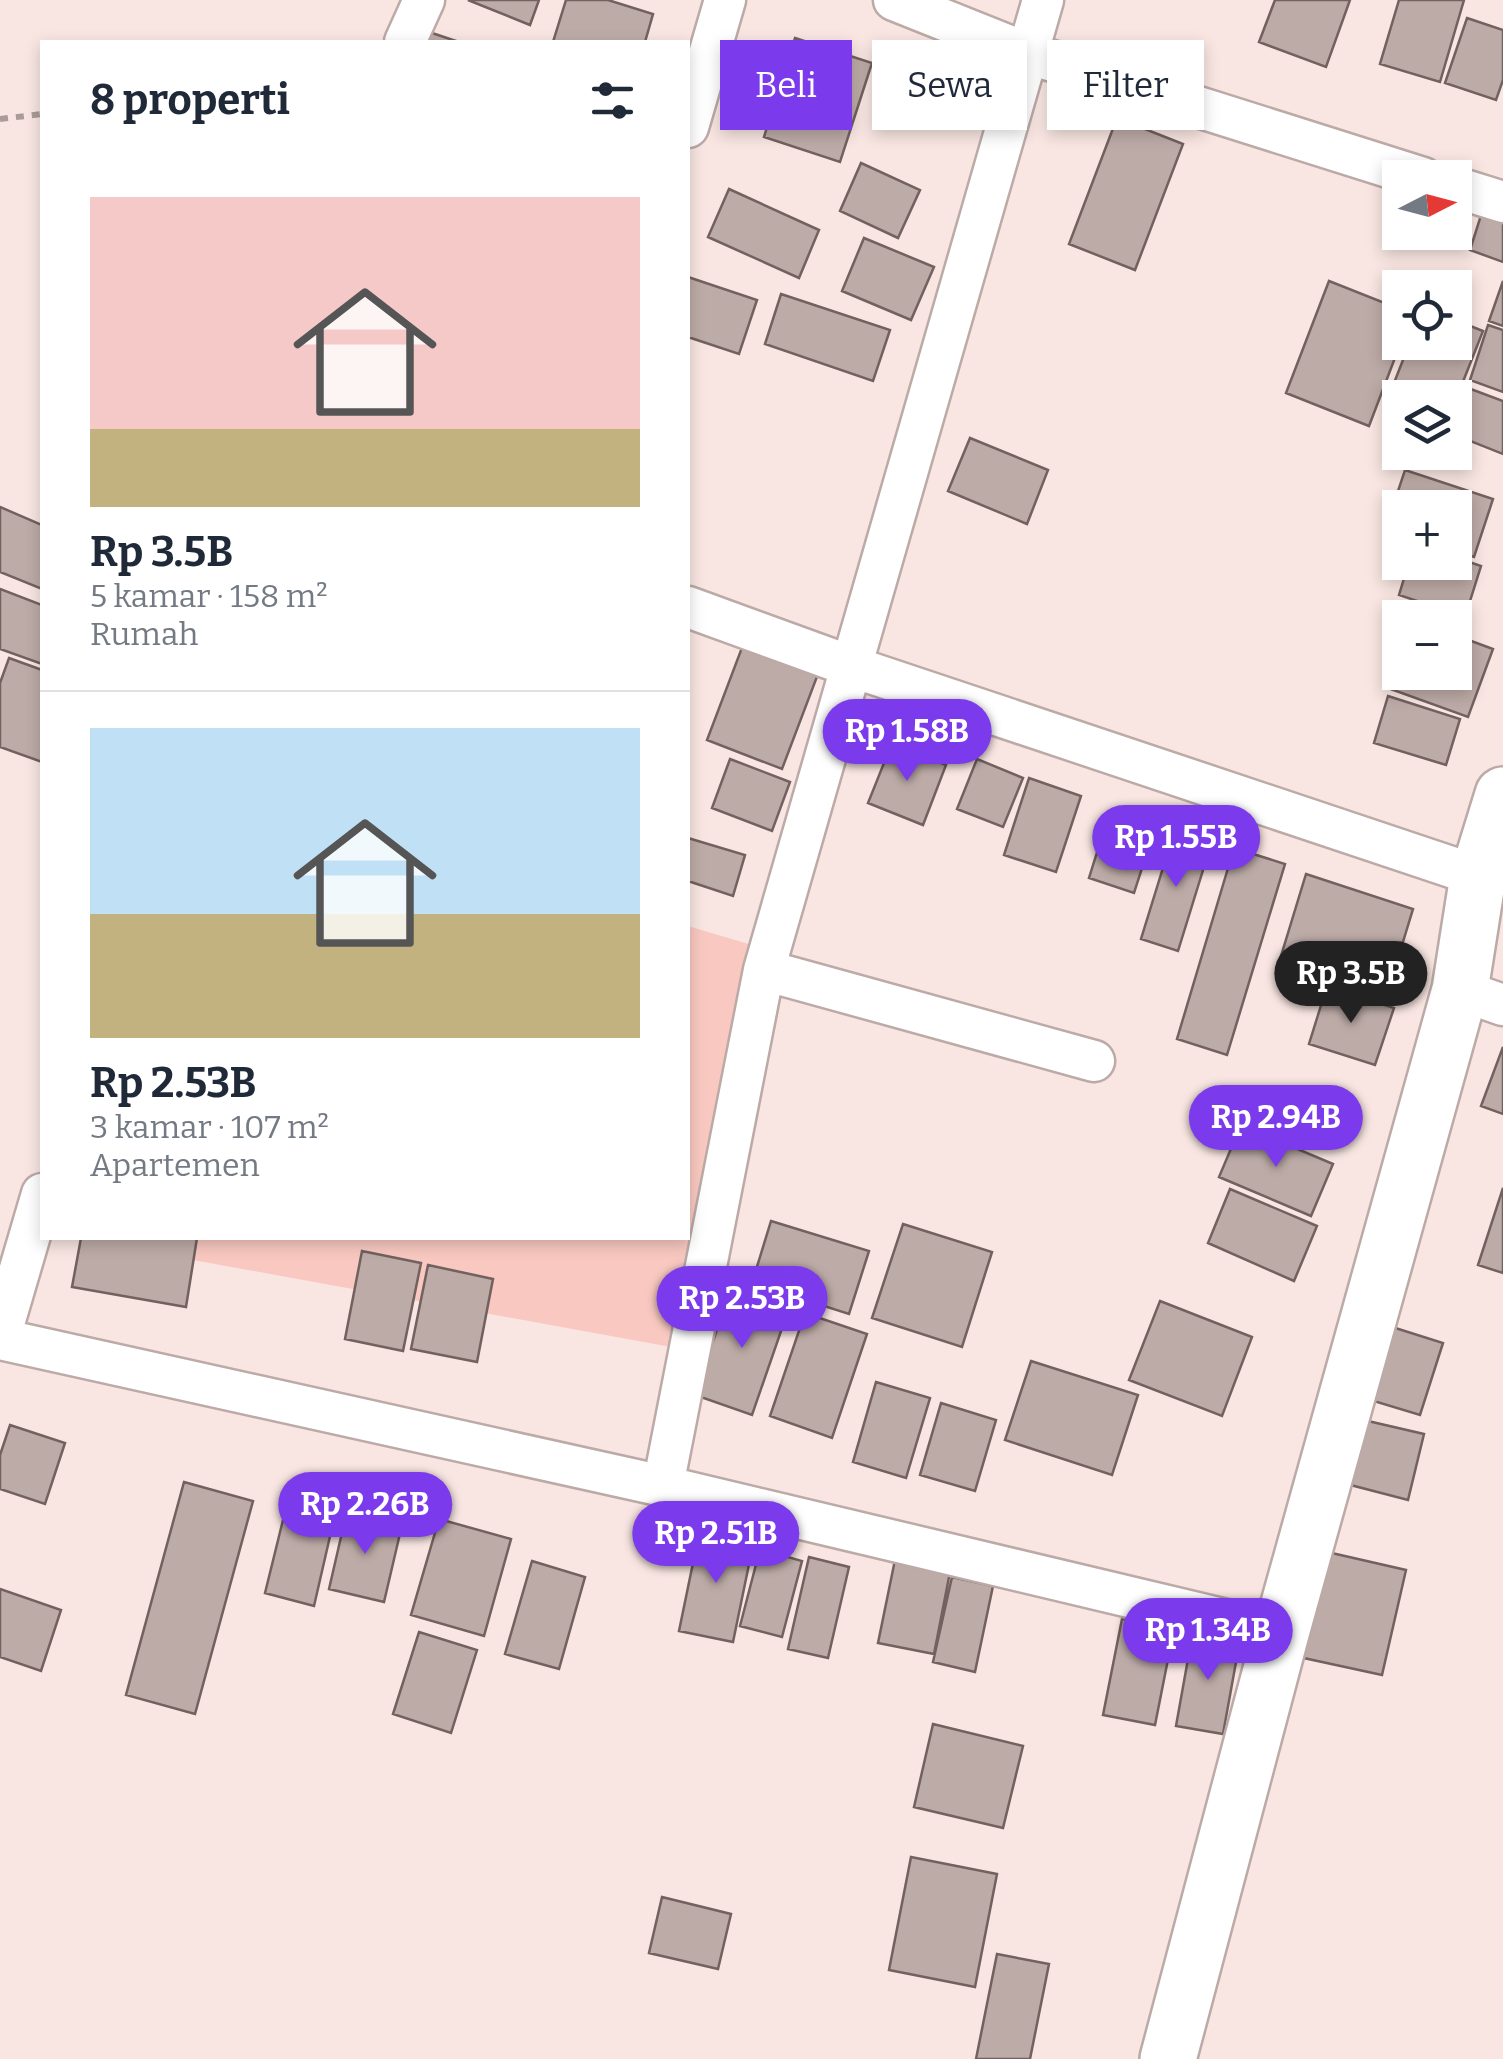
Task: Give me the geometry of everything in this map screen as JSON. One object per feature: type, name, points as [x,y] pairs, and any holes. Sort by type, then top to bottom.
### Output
[{"type":"street","points":[[406,40],[424,0]]},
{"type":"street","points":[[690,120],[725,0]]},
{"type":"street","points":[[894,0],[994,40]]},
{"type":"street","points":[[1043,0],[1027,53],[1382,165]]},
{"type":"street","points":[[663,1486],[764,970],[1005,130]]},
{"type":"street","points":[[1472,193],[1503,202]]},
{"type":"street","points":[[690,608],[850,666],[1478,876]]},
{"type":"street","points":[[1168,2059],[1281,1632],[1481,998],[1478,876],[1503,795]]},
{"type":"street","points":[[764,970],[1094,1061]]},
{"type":"street","points":[[40,1201],[0,1338],[663,1486],[1281,1632]]},
{"type":"path","points":[[0,118],[40,114]]},
{"type":"shaded area","points":[[690,927],[752,945],[671,1347],[83,1240],[690,1240]]},
{"type":"building","points":[[468,0],[539,0],[530,25]]},
{"type":"building","points":[[566,0],[608,0],[653,14],[646,40],[554,40]]},
{"type":"building","points":[[1275,0],[1350,0],[1326,67],[1259,42]]},
{"type":"building","points":[[1399,0],[1464,0],[1440,82],[1380,64]]},
{"type":"building","points":[[1467,18],[1503,30],[1503,80],[1496,100],[1445,83]]},
{"type":"building","points":[[414,27],[453,40],[409,40]]},
{"type":"building","points":[[852,57],[872,63],[852,125]]},
{"type":"building","points":[[766,130],[850,130],[840,162],[764,137]]},
{"type":"building","points":[[1112,130],[1147,130],[1183,144],[1135,270],[1069,244]]},
{"type":"building","points":[[861,163],[920,190],[898,238],[840,211]]},
{"type":"building","points":[[729,189],[819,230],[799,278],[708,237]]},
{"type":"building","points":[[1482,212],[1503,219],[1503,262],[1470,250]]},
{"type":"building","points":[[864,238],[934,267],[911,320],[842,291]]},
{"type":"building","points":[[690,278],[757,300],[739,354],[690,338]]},
{"type":"building","points":[[1329,281],[1382,302],[1382,360],[1394,360],[1387,380],[1382,380],[1382,392],[1369,426],[1286,393]]},
{"type":"building","points":[[1503,281],[1503,326],[1489,321]]},
{"type":"building","points":[[781,294],[890,330],[873,381],[765,344]]},
{"type":"building","points":[[1488,325],[1503,330],[1503,392],[1470,380]]},
{"type":"building","points":[[1472,327],[1483,331],[1472,359]]},
{"type":"building","points":[[1403,360],[1472,360],[1464,380],[1395,380]]},
{"type":"building","points":[[1472,389],[1503,401],[1503,454],[1472,442]]},
{"type":"building","points":[[970,438],[1048,470],[1027,524],[948,491]]},
{"type":"building","points":[[1405,470],[1466,490],[1398,490]]},
{"type":"building","points":[[1472,492],[1493,499],[1472,556]]},
{"type":"building","points":[[0,507],[40,524],[40,588],[0,572]]},
{"type":"building","points":[[1472,563],[1481,566],[1470,600],[1414,600],[1399,595],[1404,580],[1472,580]]},
{"type":"building","points":[[0,589],[40,604],[40,663],[0,649]]},
{"type":"building","points":[[746,637],[821,666],[782,769],[707,740]]},
{"type":"building","points":[[1472,641],[1493,649],[1468,717],[1393,690],[1472,690]]},
{"type":"building","points":[[9,658],[40,669],[40,761],[0,747],[0,683]]},
{"type":"building","points":[[1388,696],[1460,719],[1446,765],[1374,743]]},
{"type":"building","points":[[892,743],[946,765],[923,825],[868,803]]},
{"type":"building","points":[[730,759],[790,782],[772,831],[712,808]]},
{"type":"building","points":[[977,759],[1023,778],[1003,827],[957,809]]},
{"type":"building","points":[[1029,778],[1081,796],[1056,872],[1004,855]]},
{"type":"building","points":[[1109,814],[1155,828],[1134,893],[1089,878]]},
{"type":"building","points":[[1175,829],[1212,841],[1178,951],[1141,939]]},
{"type":"building","points":[[690,839],[745,855],[733,896],[690,882]]},
{"type":"building","points":[[1234,848],[1285,864],[1227,1055],[1177,1039]]},
{"type":"building","points":[[1306,874],[1413,909],[1388,991],[1281,956]]},
{"type":"building","points":[[1327,986],[1394,1008],[1375,1065],[1309,1044]]},
{"type":"building","points":[[1503,1047],[1503,1114],[1481,1106]]},
{"type":"building","points":[[1241,1125],[1333,1164],[1311,1216],[1219,1177]]},
{"type":"building","points":[[1503,1188],[1503,1273],[1478,1265]]},
{"type":"building","points":[[1230,1189],[1317,1226],[1294,1281],[1208,1243]]},
{"type":"building","points":[[771,1221],[869,1251],[849,1314],[752,1283]]},
{"type":"building","points":[[903,1224],[992,1252],[962,1347],[872,1318]]},
{"type":"building","points":[[81,1240],[197,1240],[186,1307],[72,1287]]},
{"type":"building","points":[[362,1251],[421,1263],[403,1351],[345,1339]]},
{"type":"building","points":[[428,1265],[493,1279],[477,1362],[411,1349]]},
{"type":"building","points":[[731,1288],[789,1308],[752,1415],[695,1395]]},
{"type":"building","points":[[1160,1301],[1252,1337],[1222,1416],[1129,1380]]},
{"type":"building","points":[[805,1313],[867,1334],[832,1438],[770,1416]]},
{"type":"building","points":[[1389,1326],[1443,1343],[1420,1415],[1367,1399]]},
{"type":"building","points":[[1031,1361],[1138,1395],[1112,1475],[1005,1440]]},
{"type":"building","points":[[876,1382],[930,1398],[906,1478],[853,1462]]},
{"type":"building","points":[[941,1403],[996,1420],[975,1491],[920,1475]]},
{"type":"building","points":[[1355,1418],[1424,1434],[1408,1500],[1339,1482]]},
{"type":"building","points":[[10,1425],[65,1443],[45,1504],[0,1489],[0,1455]]},
{"type":"building","points":[[184,1482],[253,1501],[195,1714],[126,1695]]},
{"type":"building","points":[[347,1511],[402,1525],[384,1602],[329,1589]]},
{"type":"building","points":[[439,1519],[511,1539],[484,1636],[411,1615]]},
{"type":"building","points":[[283,1520],[331,1532],[314,1606],[265,1593]]},
{"type":"building","points":[[700,1529],[754,1540],[733,1642],[679,1631]]},
{"type":"building","points":[[760,1549],[802,1561],[782,1637],[740,1626]]},
{"type":"building","points":[[1323,1551],[1406,1570],[1382,1675],[1299,1657]]},
{"type":"building","points":[[896,1555],[951,1567],[934,1654],[878,1643]]},
{"type":"building","points":[[809,1557],[849,1567],[828,1658],[788,1649]]},
{"type":"building","points":[[532,1561],[585,1577],[559,1669],[505,1654]]},
{"type":"building","points":[[952,1577],[993,1586],[975,1672],[933,1662]]},
{"type":"building","points":[[0,1589],[61,1610],[41,1671],[0,1657]]},
{"type":"building","points":[[1122,1619],[1174,1629],[1155,1725],[1103,1715]]},
{"type":"building","points":[[1193,1631],[1240,1640],[1223,1734],[1176,1726]]},
{"type":"building","points":[[419,1632],[477,1650],[451,1733],[393,1714]]},
{"type":"building","points":[[933,1724],[1023,1746],[1003,1828],[914,1807]]},
{"type":"building","points":[[911,1857],[997,1874],[975,1987],[889,1970]]},
{"type":"building","points":[[662,1897],[731,1914],[718,1969],[649,1953]]},
{"type":"building","points":[[997,1954],[1049,1964],[1030,2059],[976,2059]]}]
